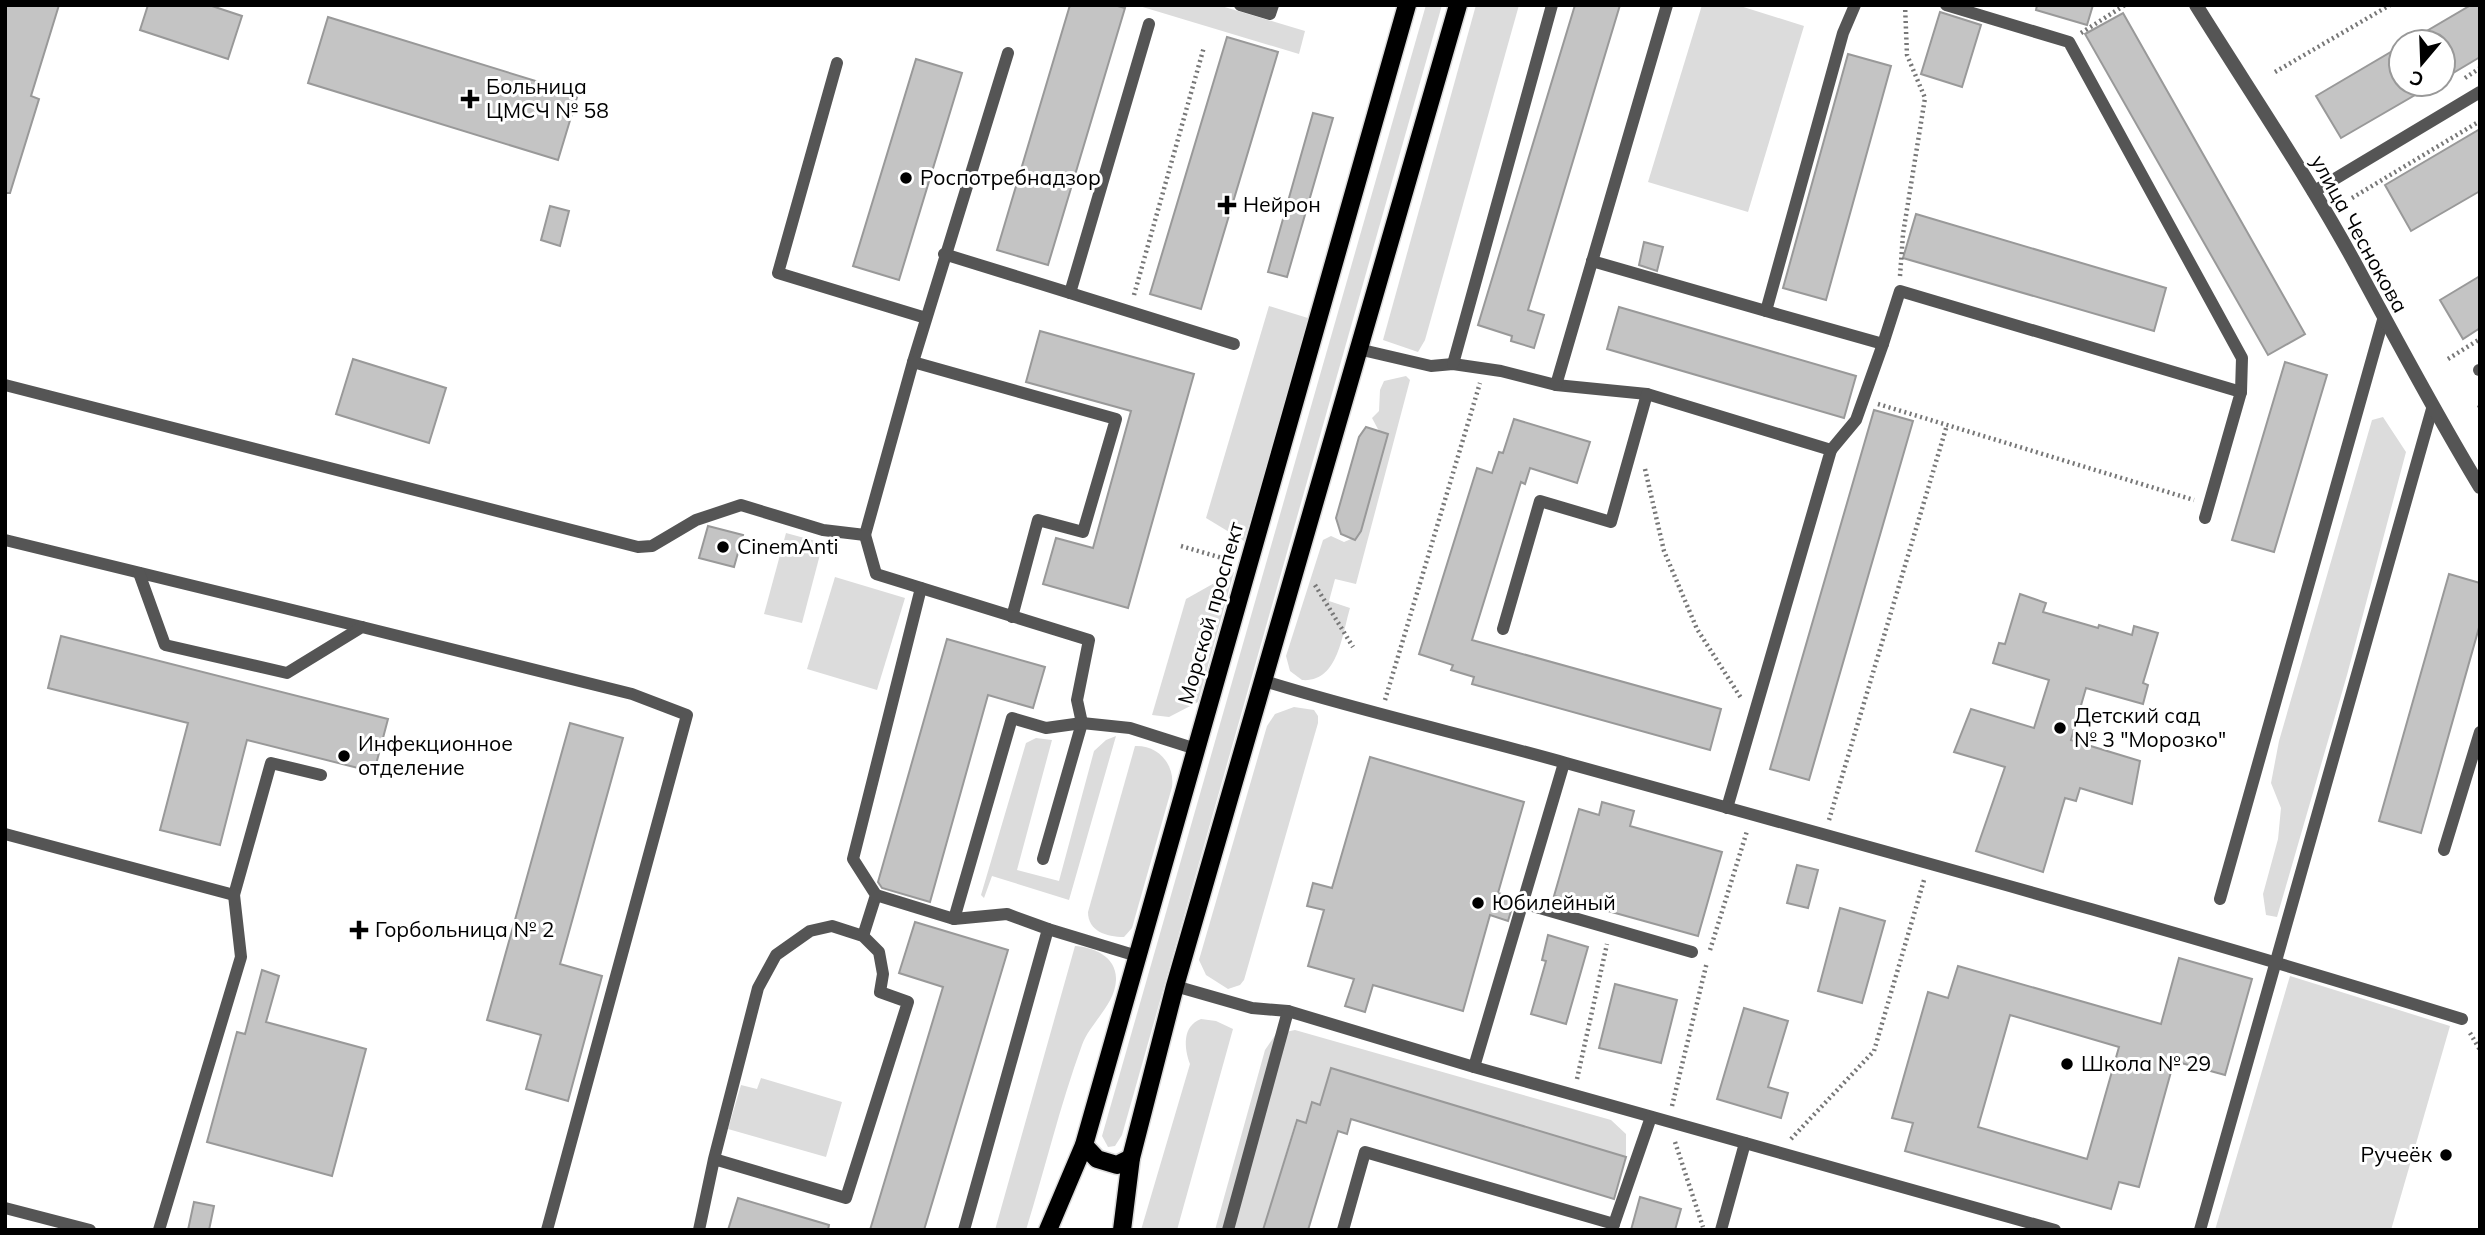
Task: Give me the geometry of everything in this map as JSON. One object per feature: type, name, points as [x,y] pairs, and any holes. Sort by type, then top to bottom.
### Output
[{"type":"main road","name":"Морской проспект","points":[[1048,1230],[1084,1145],[1406,5]]},
{"type":"main road","points":[[1122,1230],[1131,1158],[1175,986],[1458,5]]},
{"type":"main road","points":[[1084,1145],[1097,1159],[1117,1165],[1131,1158]]},
{"type":"street","name":"улица Чеснокова","points":[[2196,5],[2313,192],[2364,279],[2383,320],[2432,409],[2480,487]]},
{"type":"lane","points":[[1240,5],[1270,14],[1273,5]]},
{"type":"lane","points":[[1453,364],[1552,5]]},
{"type":"lane","points":[[1556,385],[1667,5]]},
{"type":"lane","points":[[1766,311],[1843,33],[1854,5]]},
{"type":"lane","points":[[1946,5],[2069,41],[2242,358],[2241,392],[2205,518]]},
{"type":"lane","points":[[1070,293],[1149,24]]},
{"type":"lane","points":[[1008,53],[944,254],[865,535],[876,574],[1089,640],[1077,700],[1082,723],[1043,859]]},
{"type":"lane","points":[[837,63],[778,273],[926,318]]},
{"type":"lane","points":[[2313,192],[2480,92]]},
{"type":"lane","points":[[944,254],[1234,344]]},
{"type":"lane","points":[[1592,261],[1882,344]]},
{"type":"lane","points":[[1727,808],[1830,450],[1856,420],[1899,291],[2241,392]]},
{"type":"lane","points":[[2220,900],[2383,320]]},
{"type":"lane","points":[[1358,349],[1431,366],[1453,364],[1556,385],[1647,394],[1830,450]]},
{"type":"lane","points":[[913,362],[1116,419],[1083,532],[1038,520],[1012,617]]},
{"type":"lane","points":[[5,385],[638,547],[652,546],[696,520],[741,505],[823,530],[865,535]]},
{"type":"lane","points":[[1503,629],[1540,501],[1611,522],[1647,394]]},
{"type":"lane","points":[[2200,1230],[2432,409]]},
{"type":"lane","points":[[5,540],[632,695],[687,715],[547,1230]]},
{"type":"lane","points":[[139,573],[165,645],[287,673],[362,627]]},
{"type":"lane","points":[[921,588],[853,859],[876,895],[954,919],[1007,914],[1137,956]]},
{"type":"lane","points":[[1264,681],[1335,703],[1564,763],[2276,961],[2462,1019]]},
{"type":"lane","points":[[954,919],[1012,718],[1046,728],[1082,723],[1130,728],[1196,749]]},
{"type":"lane","points":[[2444,850],[2480,732]]},
{"type":"lane","points":[[159,1230],[240,957],[234,895],[271,763],[321,775]]},
{"type":"lane","points":[[1474,1067],[1564,763]]},
{"type":"lane","points":[[5,834],[234,895]]},
{"type":"lane","points":[[863,936],[876,895]]},
{"type":"lane","points":[[1522,903],[1692,952]]},
{"type":"lane","points":[[699,1230],[714,1159],[758,988],[776,955],[810,931],[821,928],[832,926],[863,936],[878,952],[883,974],[880,992],[908,1002],[846,1198],[714,1159]]},
{"type":"lane","points":[[964,1230],[1048,929]]},
{"type":"lane","points":[[1175,986],[1252,1008],[1288,1011],[1474,1067],[2055,1230]]},
{"type":"lane","points":[[1228,1230],[1288,1011]]},
{"type":"lane","points":[[1342,1230],[1366,1152],[1613,1227],[1651,1117]]},
{"type":"lane","points":[[1721,1230],[1745,1143]]},
{"type":"lane","points":[[5,1208],[90,1230]]},
{"type":"path","points":[[1899,291],[1903,234],[1925,98],[1907,55],[1905,5]]},
{"type":"path","points":[[2069,41],[2125,5]]},
{"type":"path","points":[[2276,72],[2390,5]]},
{"type":"path","points":[[1147,302],[1133,298],[1205,47]]},
{"type":"path","points":[[2353,198],[2480,121]]},
{"type":"path","points":[[2448,359],[2480,339]]},
{"type":"path","points":[[1381,713],[1484,369]]},
{"type":"path","points":[[1864,400],[2209,504]]},
{"type":"path","points":[[1825,835],[1947,425]]},
{"type":"path","points":[[1636,433],[1669,562],[1697,629],[1753,716]]},
{"type":"path","points":[[1181,546],[1229,560]]},
{"type":"path","points":[[1315,585],[1353,647]]},
{"type":"path","points":[[1704,1230],[1669,1122],[1696,1002],[1747,831]]},
{"type":"path","points":[[1778,1153],[1874,1051],[1929,864]]},
{"type":"shaded area","points":[[1136,5],[1218,5],[1305,31],[1299,54]]},
{"type":"shaded area","points":[[1426,5],[1442,5],[1122,1135],[1115,1146],[1108,1147],[1102,1136]]},
{"type":"shaded area","points":[[1476,5],[1519,5],[1425,340],[1418,352],[1383,340]]},
{"type":"shaded area","points":[[1702,5],[1737,5],[1804,26],[1748,212],[1648,182]]},
{"type":"shaded area","points":[[1269,306],[1311,319],[1244,541],[1206,518]]},
{"type":"shaded area","points":[[1406,376],[1410,380],[1356,584],[1335,579],[1329,601],[1350,608],[1341,643],[1331,666],[1324,674],[1314,679],[1302,680],[1290,671],[1286,656],[1323,540],[1331,536],[1344,542],[1358,536],[1387,437],[1379,431],[1372,418],[1379,411],[1380,390],[1384,381]]},
{"type":"shaded area","points":[[2383,417],[2406,452],[2347,675],[2277,917],[2266,915],[2263,894],[2278,839],[2281,808],[2271,783],[2279,741],[2372,420]]},
{"type":"shaded area","points":[[786,533],[823,543],[802,623],[764,614]]},
{"type":"shaded area","points":[[1234,572],[1198,702],[1169,717],[1152,715],[1186,599]]},
{"type":"shaded area","points":[[835,577],[905,598],[877,690],[807,669]]},
{"type":"shaded area","points":[[1294,707],[1314,710],[1318,723],[1244,980],[1240,985],[1228,989],[1206,975],[1199,960],[1267,726],[1275,714]]},
{"type":"shaded area","points":[[1116,736],[1069,900],[992,876],[984,898],[981,895],[1026,743],[1036,738],[1052,740],[1017,870],[1059,881],[1094,751],[1106,740]]},
{"type":"shaded area","points":[[1135,746],[1158,752],[1171,771],[1172,787],[1132,928],[1124,937],[1117,937],[1099,932],[1091,924],[1088,912]]},
{"type":"shaded area","points":[[1075,946],[1090,948],[1108,959],[1115,972],[1115,989],[1082,1045],[1026,1230],[995,1230]]},
{"type":"shaded area","points":[[2290,976],[2450,1026],[2391,1230],[2215,1230]]},
{"type":"shaded area","points":[[1201,1019],[1216,1021],[1233,1029],[1177,1230],[1141,1230],[1190,1064],[1186,1038],[1190,1027]]},
{"type":"shaded area","points":[[1295,1030],[1611,1120],[1626,1134],[1626,1157],[1331,1068],[1320,1105],[1312,1103],[1306,1123],[1296,1120],[1263,1230],[1215,1230],[1265,1050],[1276,1034]]},
{"type":"shaded area","points":[[761,1078],[842,1102],[826,1157],[728,1129],[741,1085],[757,1089]]},
{"type":"building","points":[[5,5],[59,5],[31,96],[39,99],[10,193],[5,193]]},
{"type":"building","points":[[148,5],[209,5],[242,16],[228,59],[140,30]]},
{"type":"building","points":[[1070,5],[1114,5],[1125,8],[1048,265],[997,250]]},
{"type":"building","points":[[1575,5],[1620,5],[1528,310],[1544,315],[1534,348],[1511,341],[1512,336],[1478,325]]},
{"type":"building","points":[[2037,5],[2093,5],[2087,25],[2036,10]]},
{"type":"building","points":[[2471,5],[2480,5],[2480,57],[2457,71],[2457,28],[2432,28]]},
{"type":"building","points":[[1940,12],[1981,25],[1962,87],[1921,74]]},
{"type":"building","points":[[2123,13],[2305,334],[2268,355],[2085,34]]},
{"type":"building","points":[[328,17],[578,94],[558,160],[308,83]]},
{"type":"building","points":[[1227,37],[1278,52],[1201,309],[1150,294]]},
{"type":"building","points":[[1848,54],[1891,66],[1826,300],[1783,288]]},
{"type":"building","points":[[2387,54],[2387,98],[2410,98],[2341,138],[2316,96]]},
{"type":"building","points":[[916,59],[962,73],[899,280],[853,266]]},
{"type":"building","points":[[1313,113],[1333,118],[1287,277],[1268,272]]},
{"type":"building","points":[[2480,129],[2480,191],[2411,231],[2385,185]]},
{"type":"building","points":[[550,206],[569,211],[560,246],[541,240]]},
{"type":"building","points":[[1916,214],[2166,288],[2154,331],[1903,258]]},
{"type":"building","points":[[1644,242],[1663,247],[1657,271],[1639,265]]},
{"type":"building","points":[[2480,276],[2480,328],[2463,339],[2440,300]]},
{"type":"building","points":[[1619,307],[1856,376],[1844,418],[1607,349]]},
{"type":"building","points":[[1040,331],[1194,374],[1128,608],[1043,584],[1056,538],[1093,548],[1131,411],[1026,382]]},
{"type":"building","points":[[353,359],[446,388],[429,443],[336,414]]},
{"type":"building","points":[[2285,362],[2327,375],[2274,552],[2232,540]]},
{"type":"building","points":[[1874,410],[1913,421],[1809,780],[1770,769]]},
{"type":"building","points":[[1514,419],[1590,442],[1577,483],[1530,468],[1525,484],[1521,482],[1472,640],[1721,709],[1710,750],[1472,684],[1474,677],[1451,670],[1453,665],[1419,654],[1477,468],[1492,473],[1499,452],[1503,453]]},
{"type":"building","points":[[1366,427],[1388,434],[1361,531],[1355,540],[1341,534],[1336,518],[1359,437]]},
{"type":"building","points":[[708,526],[743,535],[734,567],[699,558]]},
{"type":"building","points":[[2449,574],[2480,583],[2480,624],[2421,833],[2379,821]]},
{"type":"building","points":[[2020,594],[2046,603],[2043,612],[2098,628],[2099,625],[2132,635],[2134,626],[2158,633],[2143,683],[2148,685],[2143,704],[2086,688],[2071,740],[2140,761],[2132,804],[2080,788],[2076,801],[2065,798],[2043,872],[1976,851],[2005,767],[1954,752],[1971,709],[2034,728],[2049,680],[1993,663],[1999,643],[2005,644]]},
{"type":"building","name":"Инфекционное отделение","points":[[61,636],[388,719],[374,772],[247,740],[220,845],[160,830],[188,723],[48,688]]},
{"type":"building","points":[[947,639],[1045,667],[1033,708],[988,695],[930,902],[882,888],[878,882]]},
{"type":"building","points":[[570,723],[623,738],[560,964],[602,976],[568,1101],[526,1089],[541,1035],[487,1020]]},
{"type":"building","points":[[1370,757],[1524,802],[1498,893],[1515,898],[1508,921],[1490,915],[1463,1011],[1373,985],[1365,1012],[1345,1006],[1354,979],[1308,966],[1324,910],[1307,906],[1313,883],[1332,888]]},
{"type":"building","points":[[1602,802],[1634,811],[1630,826],[1722,852],[1698,936],[1554,896],[1579,809],[1599,815]]},
{"type":"building","points":[[1797,865],[1818,870],[1808,908],[1787,903]]},
{"type":"building","points":[[1840,908],[1885,921],[1862,1003],[1818,991]]},
{"type":"building","points":[[915,922],[1008,950],[924,1230],[870,1230],[943,987],[899,973]]},
{"type":"building","points":[[1548,935],[1588,947],[1566,1024],[1531,1014],[1546,961],[1542,960]]},
{"type":"building","points":[[2179,958],[2252,979],[2225,1075],[2174,1061],[2139,1187],[2119,1182],[2111,1209],[1905,1151],[1913,1123],[1892,1118],[1928,992],[1948,998],[1958,966],[2161,1024]],"holes":[[[2010,1015],[2119,1047],[2087,1159],[1978,1127]]]},
{"type":"building","points":[[262,970],[279,976],[266,1022],[366,1049],[332,1176],[207,1142],[237,1032],[245,1034]]},
{"type":"building","points":[[1615,984],[1677,1000],[1661,1063],[1599,1048]]},
{"type":"building","points":[[1744,1008],[1788,1021],[1768,1087],[1788,1093],[1781,1118],[1717,1099]]},
{"type":"building","points":[[1331,1068],[1626,1157],[1614,1199],[1351,1119],[1347,1134],[1338,1131],[1308,1230],[1263,1230],[1297,1120],[1306,1123],[1312,1102],[1320,1105]]},
{"type":"building","points":[[1640,1197],[1681,1209],[1675,1230],[1631,1230]]},
{"type":"building","points":[[738,1198],[829,1225],[828,1230],[728,1230]]},
{"type":"building","points":[[194,1202],[214,1206],[209,1230],[188,1230]]},
{"type":"place","name":"Больница ЦМСЧ № 58","points":[[470,99]]},
{"type":"place","name":"Роспотребнадзор","points":[[906,178]]},
{"type":"place","name":"Нейрон","points":[[1227,205]]},
{"type":"place","name":"CinemAnti","points":[[723,547]]},
{"type":"place","name":"Детский сад № 3 \"Морозко\"","points":[[2060,728]]},
{"type":"place","name":"Инфекционное отделение","points":[[344,756]]},
{"type":"place","name":"Юбилейный","points":[[1478,903]]},
{"type":"place","name":"Горбольница № 2","points":[[359,930]]},
{"type":"place","name":"Школа № 29","points":[[2067,1064]]},
{"type":"place","name":"Ручеёк","points":[[2446,1155]]}]
